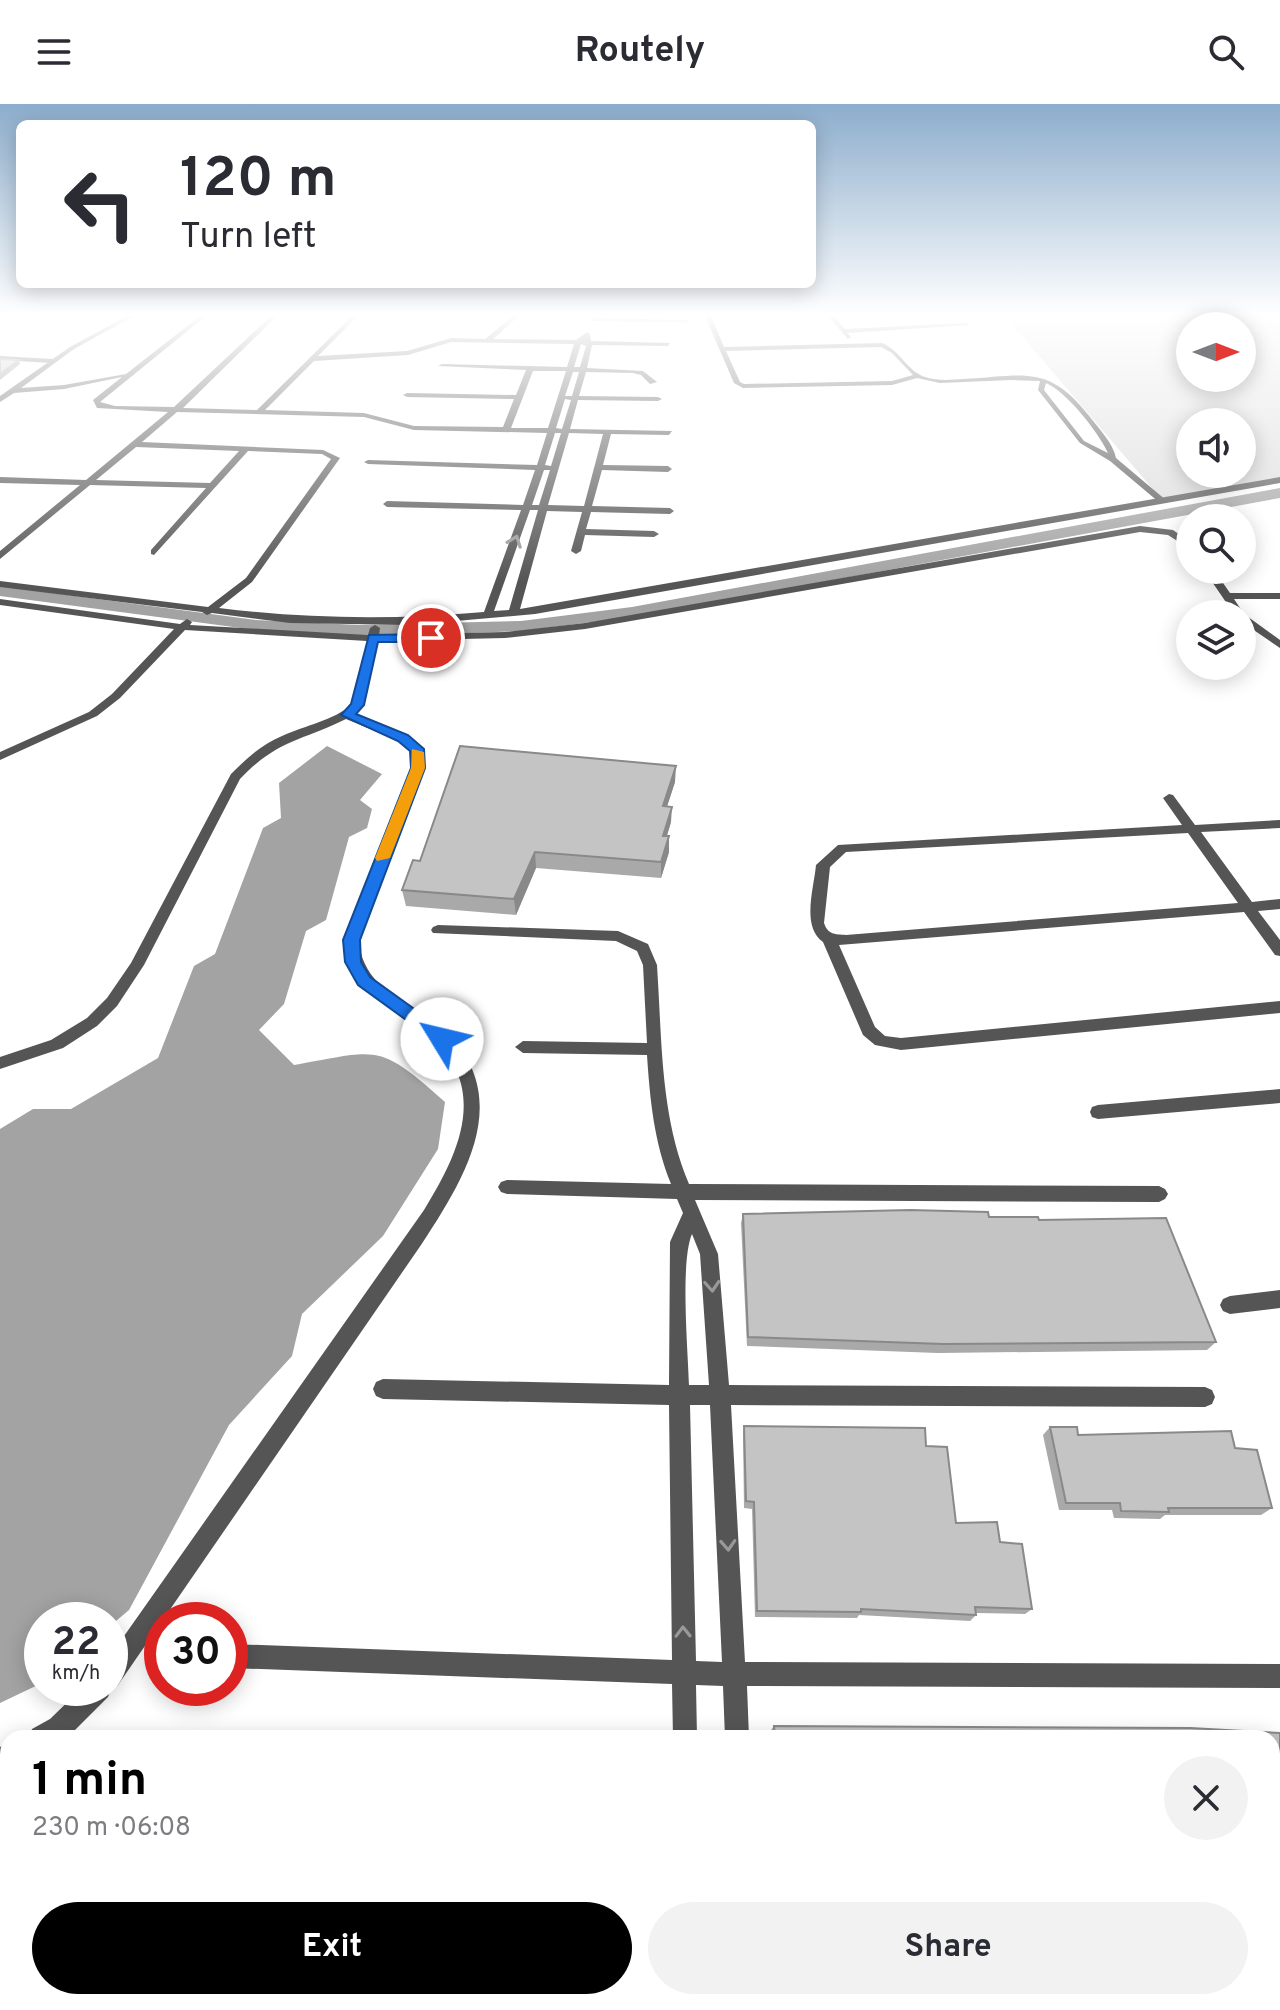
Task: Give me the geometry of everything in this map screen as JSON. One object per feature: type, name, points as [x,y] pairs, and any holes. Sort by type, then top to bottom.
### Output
[{"type":"street","points":[[99,405],[364,415],[414,428],[669,433]]},
{"type":"street","points":[[0,556],[179,405]]},
{"type":"street","points":[[258,413],[266,405]]},
{"type":"street","points":[[506,430],[516,405]]},
{"type":"street","points":[[488,615],[527,508],[559,405]]},
{"type":"street","points":[[514,612],[541,509],[573,405]]},
{"type":"street","points":[[576,551],[608,432]]},
{"type":"street","points":[[0,756],[93,714],[116,696],[193,617],[249,580],[336,458],[323,452],[133,444]]},
{"type":"street","points":[[154,552],[246,448]]},
{"type":"street","points":[[368,462],[554,468]]},
{"type":"street","points":[[598,467],[668,469]]},
{"type":"street","points":[[0,480],[214,486]]},
{"type":"street","points":[[0,584],[193,617],[290,620],[375,630],[707,582],[1280,480]]},
{"type":"street","points":[[387,504],[670,511]]},
{"type":"street","points":[[0,602],[460,638],[585,626],[1140,529],[1170,532],[1176,536]]},
{"type":"street","points":[[581,532],[654,534]]},
{"type":"street","points":[[1218,584],[1229,600]]},
{"type":"street","points":[[1226,596],[1280,596]]},
{"type":"street","points":[[1256,627],[1280,645]]},
{"type":"street","points":[[0,1063],[57,1044],[92,1022],[112,1002],[137,965],[235,777],[254,757],[282,740],[347,715],[358,705],[375,630]]},
{"type":"street","points":[[128,1651],[415,1239],[451,1185],[470,1139],[473,1106],[466,1070],[442,1039],[364,981],[353,962],[351,940],[418,768],[417,749],[403,738],[347,715]]},
{"type":"street","points":[[1169,798],[1280,951]]},
{"type":"street","points":[[1280,824],[843,848],[823,865],[817,923],[820,933],[829,939],[869,1031],[881,1041],[901,1044],[1280,1007]]},
{"type":"street","points":[[829,939],[1280,904]]},
{"type":"street","points":[[438,930],[618,936],[635,941],[643,948],[650,965],[659,1113],[669,1158],[709,1254],[720,1395],[737,1730]]},
{"type":"street","points":[[523,1047],[655,1049]]},
{"type":"street","points":[[1098,1112],[1280,1096]]},
{"type":"street","points":[[507,1187],[688,1202],[1159,1194]]},
{"type":"street","points":[[685,1730],[678,1257],[688,1202]]},
{"type":"street","points":[[1230,1305],[1280,1299]]},
{"type":"street","points":[[383,1389],[680,1395],[1205,1397]]},
{"type":"street","points":[[248,1657],[735,1674],[1280,1676]]},
{"type":"street","points":[[55,1730],[81,1706]]},
{"type":"lane","points":[[1053,405],[1082,442],[1113,459],[1163,501]]},
{"type":"lane","points":[[1074,405],[1111,450],[1113,459]]},
{"type":"shaded area","points":[[1081,405],[1280,405],[1280,479],[1256,484],[1256,408],[1176,408],[1176,488],[1232,488],[1163,501]]},
{"type":"shaded area","points":[[327,746],[382,774],[360,800],[372,809],[367,828],[349,837],[326,920],[306,931],[284,1004],[259,1030],[294,1065],[361,1054],[376,1055],[405,1069],[445,1102],[438,1149],[383,1236],[302,1314],[292,1356],[229,1425],[129,1610],[128,1602],[24,1602],[24,1692],[0,1703],[0,1129],[33,1109],[71,1109],[158,1058],[194,966],[215,954],[263,828],[281,818],[279,783]]},
{"type":"building","points":[[460,746],[676,766],[663,806],[672,807],[663,836],[669,836],[661,862],[535,852],[514,899],[402,890],[413,860],[420,861]]},
{"type":"building","points":[[910,1210],[988,1212],[989,1217],[1038,1217],[1039,1220],[1166,1218],[1216,1342],[943,1344],[748,1337],[743,1214]]},
{"type":"building","points":[[744,1426],[925,1428],[926,1446],[947,1447],[956,1523],[997,1522],[1000,1542],[1022,1544],[1032,1609],[975,1607],[976,1615],[861,1609],[861,1612],[757,1611],[754,1502],[746,1501]]},
{"type":"building","points":[[1050,1427],[1077,1427],[1078,1435],[1231,1431],[1235,1448],[1257,1450],[1272,1508],[1121,1511],[1120,1503],[1066,1503]]},
{"type":"building","points":[[774,1726],[1226,1730],[774,1730]]},
{"type":"waterway","points":[[0,591],[256,625],[359,631],[521,626],[632,612],[1280,493]]},
{"type":"slow traffic","points":[[383,858],[418,768],[417,752]]},
{"type":"route","points":[[431,638],[373,638],[358,705],[347,715],[403,738],[417,749],[418,768],[351,940],[353,962],[364,981],[442,1039]]}]
